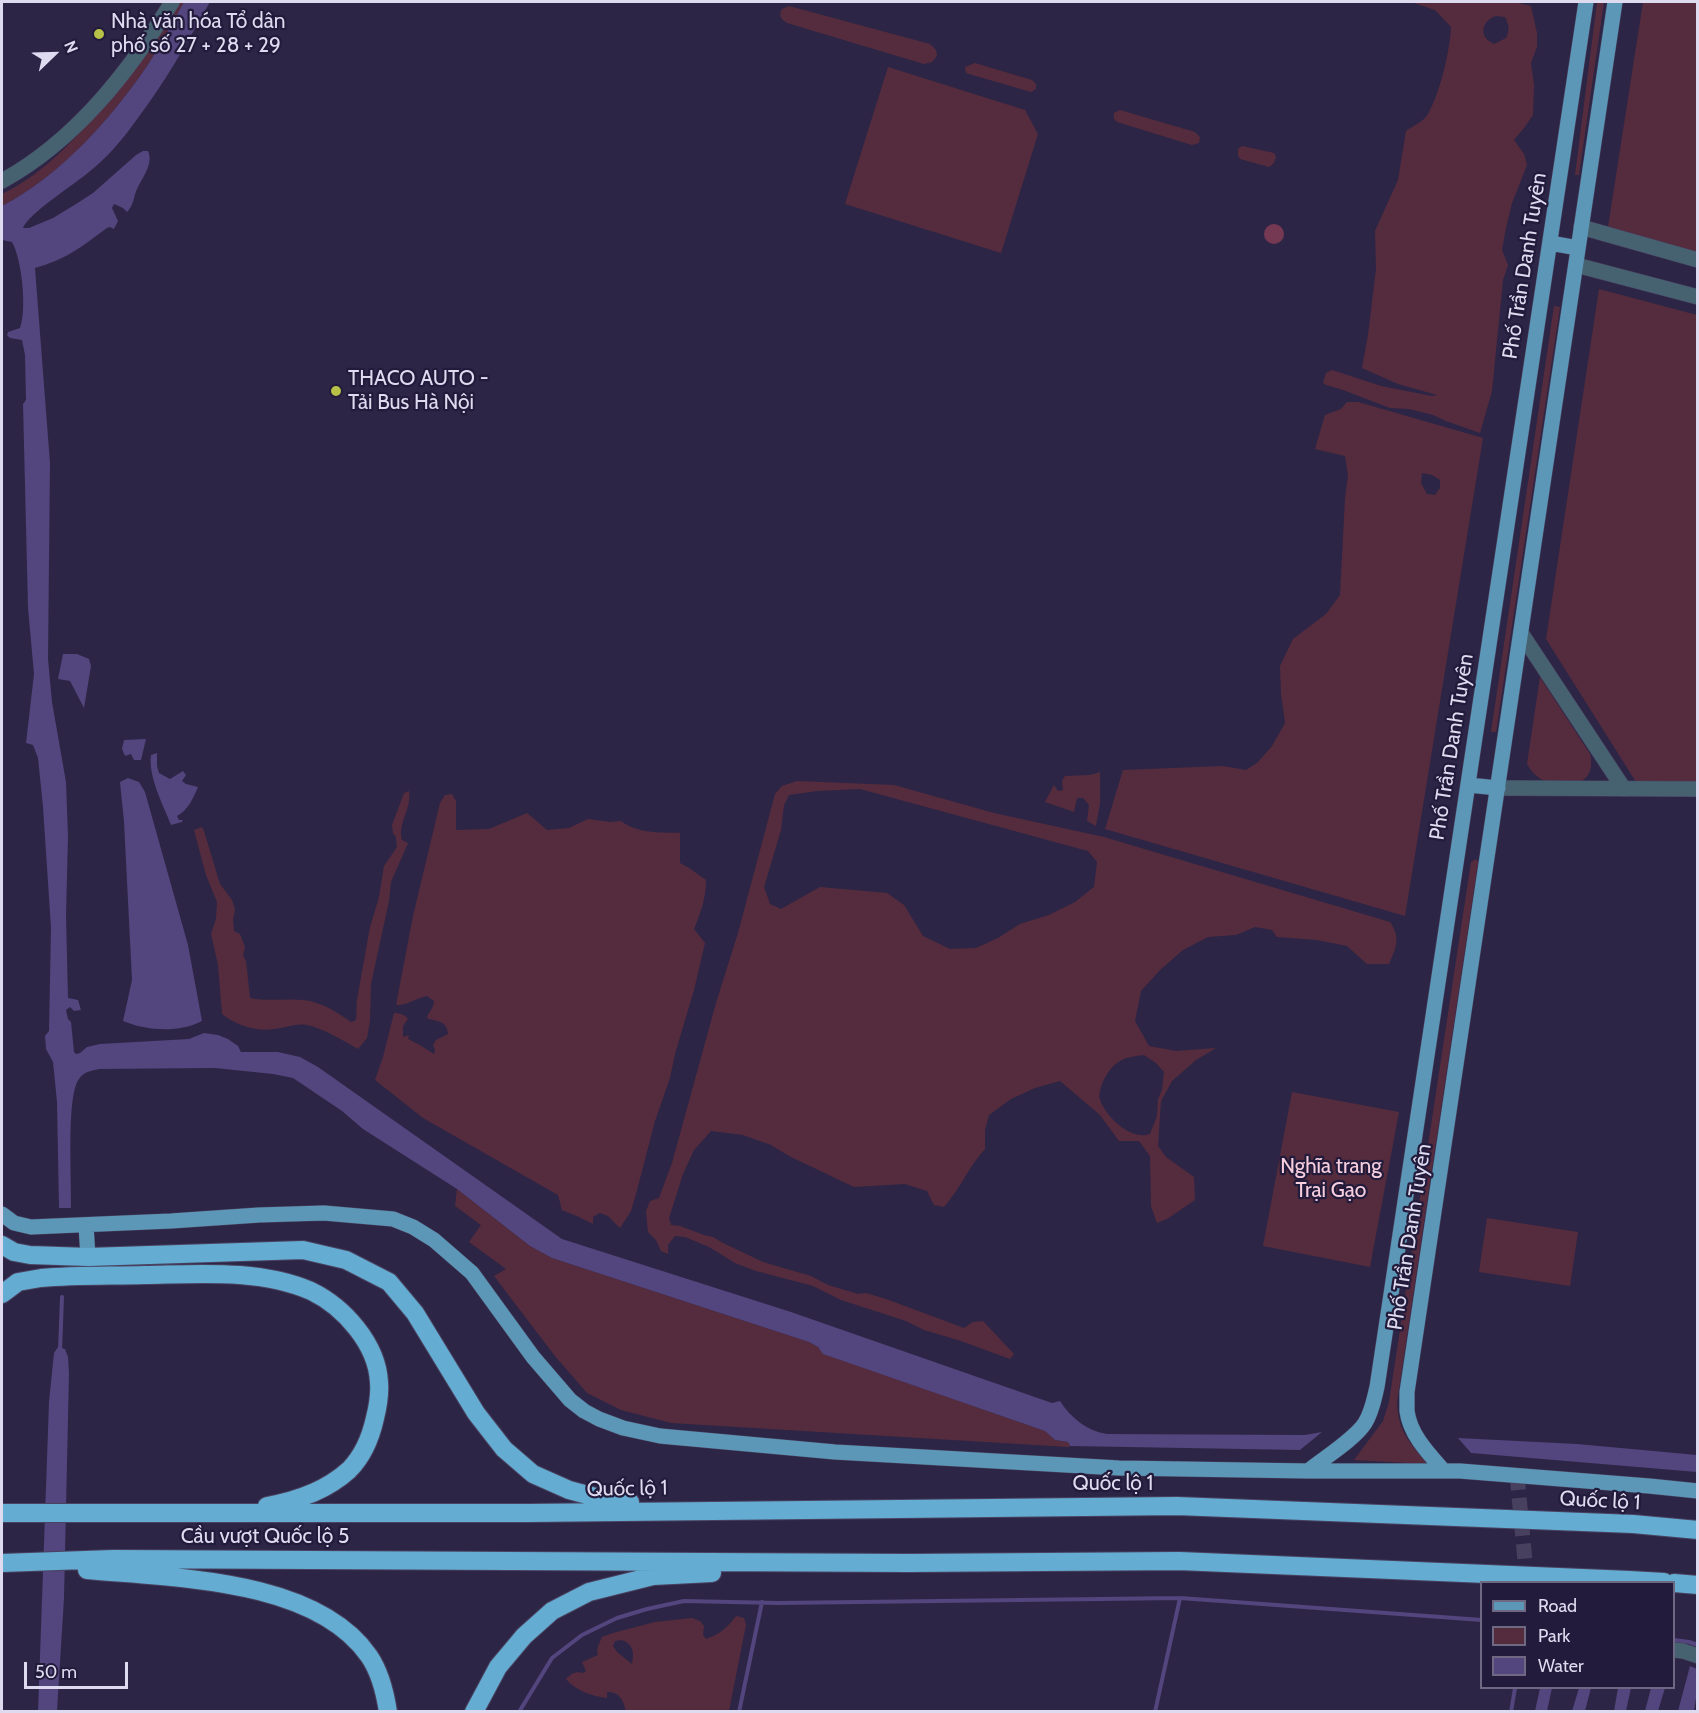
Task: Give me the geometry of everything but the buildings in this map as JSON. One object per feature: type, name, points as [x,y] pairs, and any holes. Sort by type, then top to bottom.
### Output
[{"type":"highway","points":[[2,1245],[14,1252],[30,1255],[88,1257],[303,1250],[346,1260],[389,1282],[415,1313],[476,1413],[504,1449],[533,1474],[569,1490],[610,1501],[903,1508]]},
{"type":"highway","points":[[2,1294],[18,1282],[59,1276],[218,1274],[260,1278],[292,1284],[326,1300],[352,1323],[364,1339],[375,1361],[379,1380],[379,1400],[373,1429],[368,1443],[350,1469],[332,1482],[285,1502],[256,1508],[112,1513]]},
{"type":"highway","name":"Quốc lộ 1","points":[[528,1513],[1177,1506],[1633,1524],[1698,1530]]},
{"type":"highway","name":"Cầu vượt Quốc lộ 5","points":[[2,1513],[528,1513]]},
{"type":"highway","name":"Cầu vượt Quốc lộ 5","points":[[7,1563],[113,1559],[908,1563]]},
{"type":"highway","points":[[474,1712],[498,1667],[524,1636],[552,1611],[589,1592],[653,1576],[908,1563],[1179,1561],[1646,1581]]},
{"type":"highway","points":[[7,1563],[209,1581],[287,1600],[320,1613],[349,1633],[369,1656],[383,1685],[388,1712]]},
{"type":"highway","points":[[1675,1583],[1698,1585]]},
{"type":"main road","name":"Phố Trần Danh Tuyên","points":[[1308,1471],[1355,1434],[1364,1424],[1371,1411],[1377,1387],[1586,2]]},
{"type":"main road","name":"Phố Trần Danh Tuyên","points":[[1444,1471],[1417,1437],[1407,1412],[1407,1392],[1615,2]]},
{"type":"main road","points":[[1550,243],[1578,248]]},
{"type":"main road","points":[[1468,785],[1498,788]]},
{"type":"main road","points":[[2,1214],[14,1223],[31,1227],[324,1213],[393,1219],[413,1227],[434,1240],[472,1274],[533,1357],[570,1400],[599,1419],[623,1428],[660,1437],[836,1452],[1084,1466],[1308,1471],[1444,1471],[1698,1491]]},
{"type":"main road","points":[[86,1225],[88,1257]]},
{"type":"street","points":[[2,181],[38,158],[89,112],[136,57],[172,2]]},
{"type":"street","points":[[1581,227],[1698,260]]},
{"type":"street","points":[[1576,265],[1698,297]]},
{"type":"street","points":[[1521,633],[1624,789]]},
{"type":"street","points":[[1498,788],[1698,789]]},
{"type":"street","points":[[1675,1650],[1698,1656]]},
{"type":"green space","points":[[176,2],[184,2],[157,50],[133,86],[100,126],[83,145],[44,179],[2,206],[2,194],[29,178],[55,158],[78,135],[120,82]]},
{"type":"green space","points":[[1411,2],[1514,2],[1531,6],[1537,33],[1537,47],[1531,63],[1534,85],[1533,115],[1514,140],[1524,154],[1527,165],[1512,203],[1502,250],[1508,265],[1503,280],[1492,391],[1480,433],[1433,415],[1409,409],[1390,408],[1323,383],[1326,373],[1332,370],[1381,386],[1437,395],[1398,384],[1362,368],[1376,269],[1375,231],[1398,180],[1406,131],[1428,114],[1437,95],[1446,60],[1451,27],[1435,10]],"holes":[[[1505,17],[1508,27],[1506,38],[1494,44],[1485,37],[1483,29],[1491,18]]]},
{"type":"green space","points":[[1597,2],[1604,2],[1579,175],[1575,175]]},
{"type":"green space","points":[[1643,2],[1697,2],[1697,254],[1608,227]]},
{"type":"green space","points":[[789,6],[930,44],[936,50],[937,56],[932,62],[924,64],[787,23],[780,14],[782,9]]},
{"type":"green space","points":[[975,63],[1032,80],[1036,84],[1036,89],[1031,92],[966,73],[965,67]]},
{"type":"green space","points":[[888,67],[1025,110],[1038,134],[1001,253],[845,204]]},
{"type":"green space","points":[[1120,110],[1195,132],[1200,137],[1199,143],[1192,145],[1117,122],[1114,119],[1114,113]]},
{"type":"green space","points":[[1242,146],[1274,153],[1276,157],[1274,163],[1269,167],[1240,159],[1238,149]]},
{"type":"green space","points":[[1599,289],[1697,315],[1697,782],[1636,782],[1546,639]]},
{"type":"green space","points":[[1554,306],[1560,307],[1496,732],[1491,732]]},
{"type":"green space","points":[[1347,402],[1358,402],[1483,438],[1405,916],[1105,829],[1123,770],[1223,766],[1246,770],[1257,763],[1272,746],[1285,723],[1280,666],[1293,639],[1326,614],[1340,595],[1348,475],[1345,456],[1315,449],[1325,415],[1341,409]],"holes":[[[1422,473],[1440,480],[1440,488],[1435,495],[1427,494],[1421,483]]]},
{"type":"green space","points":[[1540,677],[1590,754],[1590,770],[1579,783],[1556,783],[1543,780],[1537,777],[1527,764]]},
{"type":"green space","points":[[1100,772],[1100,803],[1096,826],[1087,821],[1089,805],[1083,798],[1077,798],[1074,812],[1045,802],[1054,785],[1058,791],[1063,790],[1062,781],[1065,776],[1090,775]]},
{"type":"green space","points":[[797,781],[894,785],[994,813],[1104,837],[1390,922],[1396,938],[1395,948],[1389,964],[1367,964],[1347,946],[1317,940],[1277,937],[1272,930],[1255,927],[1236,935],[1208,937],[1183,950],[1141,991],[1135,1021],[1149,1046],[1176,1051],[1216,1048],[1196,1060],[1172,1081],[1161,1101],[1158,1146],[1166,1157],[1194,1177],[1195,1200],[1157,1223],[1151,1206],[1150,1156],[1139,1141],[1119,1141],[1100,1115],[1060,1081],[1035,1088],[1011,1099],[989,1115],[985,1130],[985,1149],[944,1207],[934,1205],[927,1191],[905,1184],[854,1187],[771,1145],[743,1135],[711,1131],[694,1150],[683,1174],[669,1218],[671,1225],[713,1237],[763,1262],[811,1276],[828,1285],[886,1299],[964,1328],[973,1322],[983,1321],[1014,1354],[1010,1359],[841,1300],[813,1286],[756,1271],[735,1263],[709,1247],[685,1237],[675,1236],[668,1245],[668,1254],[661,1251],[656,1240],[648,1232],[646,1211],[650,1201],[659,1198],[672,1163],[775,794],[782,786]],"holes":[[[860,789],[1088,851],[1097,862],[1094,887],[1075,902],[1049,915],[1020,924],[976,948],[950,949],[923,936],[904,905],[887,893],[820,887],[781,909],[770,904],[764,887],[781,830],[784,805],[789,795]],[[1144,1055],[1164,1072],[1157,1116],[1150,1134],[1143,1135],[1127,1131],[1113,1120],[1103,1107],[1100,1090],[1107,1074],[1120,1061]]]},
{"type":"green space","points":[[409,791],[401,828],[402,840],[408,843],[391,882],[371,984],[367,1038],[358,1049],[333,1035],[307,1025],[261,1029],[240,1024],[222,1014],[218,965],[211,934],[216,919],[217,902],[206,875],[194,830],[202,827],[220,884],[232,900],[235,909],[234,931],[240,934],[245,947],[243,955],[246,961],[250,998],[310,1001],[329,1008],[351,1022],[356,1020],[357,1000],[370,927],[379,897],[384,866],[397,847],[392,825],[404,793]]},
{"type":"green space","points":[[452,794],[456,801],[456,830],[489,829],[527,813],[547,830],[569,828],[588,819],[621,821],[649,832],[680,833],[680,863],[706,880],[703,905],[694,929],[705,943],[694,990],[631,1211],[620,1228],[608,1216],[600,1213],[593,1217],[593,1224],[562,1210],[558,1195],[423,1118],[375,1080],[394,1013],[402,1014],[408,1019],[403,1026],[403,1037],[409,1035],[408,1039],[434,1054],[433,1045],[436,1040],[448,1034],[444,1024],[427,1018],[434,1001],[427,996],[396,1005],[413,916],[440,803],[445,795]]},
{"type":"green space","points":[[1476,859],[1478,862],[1397,1402],[1402,1429],[1427,1464],[1354,1460],[1383,1421],[1389,1402],[1471,862]]},
{"type":"green space","name":"Nghĩa trang Trại Gạo","points":[[1292,1092],[1399,1112],[1370,1267],[1263,1246]]},
{"type":"green space","points":[[457,1189],[530,1246],[552,1258],[809,1342],[824,1354],[1045,1431],[1055,1440],[1068,1442],[1070,1446],[671,1423],[621,1410],[587,1393],[555,1356],[494,1276],[506,1269],[469,1242],[481,1225],[455,1206]]},
{"type":"green space","points":[[1487,1218],[1578,1232],[1570,1286],[1479,1272]]},
{"type":"green space","points":[[736,1616],[744,1618],[746,1625],[729,1711],[626,1711],[622,1700],[615,1693],[607,1692],[607,1698],[590,1694],[579,1690],[566,1679],[574,1673],[586,1671],[582,1662],[598,1655],[597,1649],[602,1637],[655,1622],[692,1618],[700,1621],[704,1626],[703,1635],[706,1639],[719,1633]],"holes":[[[622,1640],[632,1649],[632,1664],[613,1646],[615,1641]]]},
{"type":"shaded area","points":[[1274,224],[1281,227],[1284,234],[1281,241],[1274,244],[1267,241],[1264,234],[1267,227]]},
{"type":"water","points":[[184,2],[210,2],[146,108],[102,161],[43,207],[23,228],[29,228],[53,218],[76,204],[93,193],[136,155],[148,151],[150,161],[131,207],[127,212],[114,204],[112,208],[118,221],[114,229],[107,228],[65,256],[35,268],[50,463],[48,659],[52,702],[66,782],[68,998],[78,1000],[81,1010],[74,1011],[70,1007],[66,1010],[71,1022],[74,1052],[80,1053],[87,1047],[100,1044],[189,1039],[204,1033],[228,1039],[238,1046],[241,1052],[278,1052],[300,1057],[318,1067],[562,1239],[791,1312],[1052,1403],[1060,1401],[1080,1423],[1093,1430],[1107,1434],[1305,1435],[1322,1432],[1300,1450],[1070,1446],[1068,1442],[1055,1440],[1045,1431],[823,1354],[818,1347],[809,1342],[552,1258],[530,1246],[457,1189],[363,1129],[342,1111],[293,1078],[273,1074],[215,1068],[99,1069],[81,1076],[75,1088],[72,1103],[71,1208],[59,1208],[57,1102],[53,1062],[46,1049],[45,1036],[49,1031],[51,928],[43,807],[38,758],[33,745],[26,743],[34,674],[28,608],[23,404],[26,400],[25,355],[22,340],[10,338],[7,335],[8,332],[20,328],[23,297],[16,250],[12,242],[2,240],[2,206],[44,179],[83,145],[100,126],[147,66]]},
{"type":"water","points":[[63,654],[77,654],[89,659],[91,666],[84,708],[70,681],[58,679]]},
{"type":"water","points":[[146,739],[141,760],[134,760],[131,754],[125,756],[122,749],[124,740]]},
{"type":"water","points":[[157,753],[159,773],[170,779],[183,771],[186,775],[182,781],[198,787],[187,807],[177,816],[179,820],[183,820],[182,822],[171,825],[157,790],[152,772],[151,755]]},
{"type":"water","points":[[128,778],[139,782],[145,792],[188,945],[202,1021],[193,1025],[173,1029],[152,1029],[123,1021],[132,980],[120,782]]},
{"type":"water","points":[[58,1347],[65,1349],[69,1373],[64,1598],[57,1711],[38,1712],[49,1402],[54,1353]]},
{"type":"water","points":[[1458,1438],[1577,1444],[1697,1455],[1697,1472],[1471,1453]]},
{"type":"water","points":[[1690,1666],[1697,1669],[1694,1711],[1678,1711]]},
{"type":"water","points":[[1540,1689],[1552,1689],[1547,1711],[1535,1711]]},
{"type":"water","points":[[1579,1689],[1591,1689],[1585,1711],[1572,1711]]},
{"type":"water","points":[[1618,1689],[1631,1689],[1626,1711],[1614,1711]]},
{"type":"water","points":[[1651,1689],[1665,1689],[1658,1711],[1645,1711]]},
{"type":"waterway","points":[[60,1351],[62,1297]]},
{"type":"waterway","points":[[519,1712],[552,1658],[582,1635],[617,1618],[684,1601],[778,1603],[1180,1598],[1480,1620]]},
{"type":"waterway","points":[[1155,1712],[1180,1598]]},
{"type":"waterway","points":[[739,1712],[762,1602]]},
{"type":"waterway","points":[[1675,1640],[1698,1645]]},
{"type":"waterway","points":[[1511,1712],[1515,1689]]},
{"type":"tunnel","points":[[1517,1475],[1527,1581]]},
{"type":"place","name":"Nhà văn hóa Tổ dân phố số 27 + 28 + 29","points":[[99,34]]},
{"type":"place","name":"THACO AUTO - Tải Bus Hà Nội","points":[[336,391]]}]
